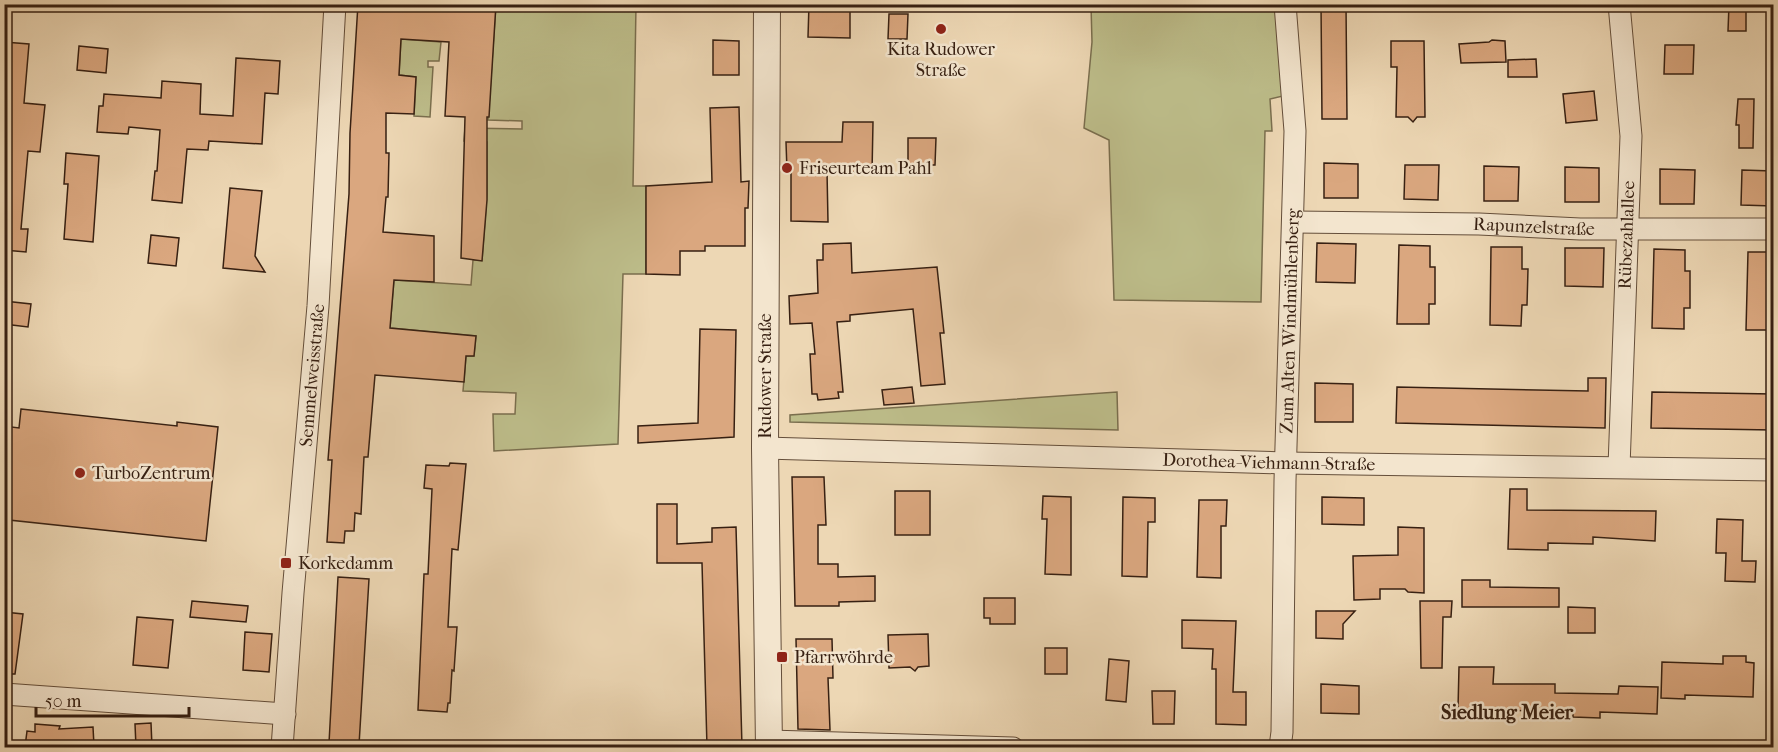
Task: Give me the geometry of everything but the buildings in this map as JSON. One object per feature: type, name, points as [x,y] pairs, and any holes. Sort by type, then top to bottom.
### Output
[{"type":"street","name":"Semmelweisstraße","points":[[282,747],[318,306],[335,4]]},
{"type":"street","name":"Rudower Straße","points":[[767,4],[765,448],[769,744]]},
{"type":"street","name":"Zum Alten Windmühlenberg","points":[[1280,747],[1285,463],[1295,131],[1286,4]]},
{"type":"street","name":"Rübezahlallee","points":[[1619,4],[1631,136],[1619,467]]},
{"type":"street","name":"Rapunzelstraße","points":[[1294,222],[1626,229],[1773,229]]},
{"type":"street","name":"Dorothea-Viehmann-Straße","points":[[765,448],[1285,463],[1773,470]]},
{"type":"street","points":[[4,694],[285,714]]},
{"type":"street","points":[[769,744],[1013,747]]},
{"type":"street","points":[[1280,747],[1286,747]]},
{"type":"green space","points":[[496,5],[636,5],[633,186],[646,186],[646,274],[623,274],[618,444],[494,451],[493,414],[515,414],[516,393],[463,391],[466,356],[474,356],[476,336],[390,328],[394,280],[471,285],[473,260],[482,260],[487,194],[487,142],[464,141],[465,128],[522,129],[522,121],[488,120]]},
{"type":"green space","points":[[1091,5],[1275,5],[1283,96],[1270,99],[1272,131],[1265,131],[1261,302],[1114,300],[1109,140],[1084,128],[1092,42]]},
{"type":"green space","points":[[401,39],[441,42],[439,61],[428,61],[428,67],[433,67],[430,117],[414,116],[416,77],[399,75]]},
{"type":"green space","points":[[1117,392],[1118,430],[790,422],[790,415]]},
{"type":"place","name":"Kita Rudower Straße","points":[[941,29]]},
{"type":"place","name":"Friseurteam Pahl","points":[[787,168]]},
{"type":"place","name":"TurboZentrum","points":[[80,473]]},
{"type":"place","name":"Korkedamm","points":[[286,563]]},
{"type":"place","name":"Pfarrwöhrde","points":[[782,657]]},
{"type":"district","name":"Siedlung Meier","points":[[1507,712]]}]
